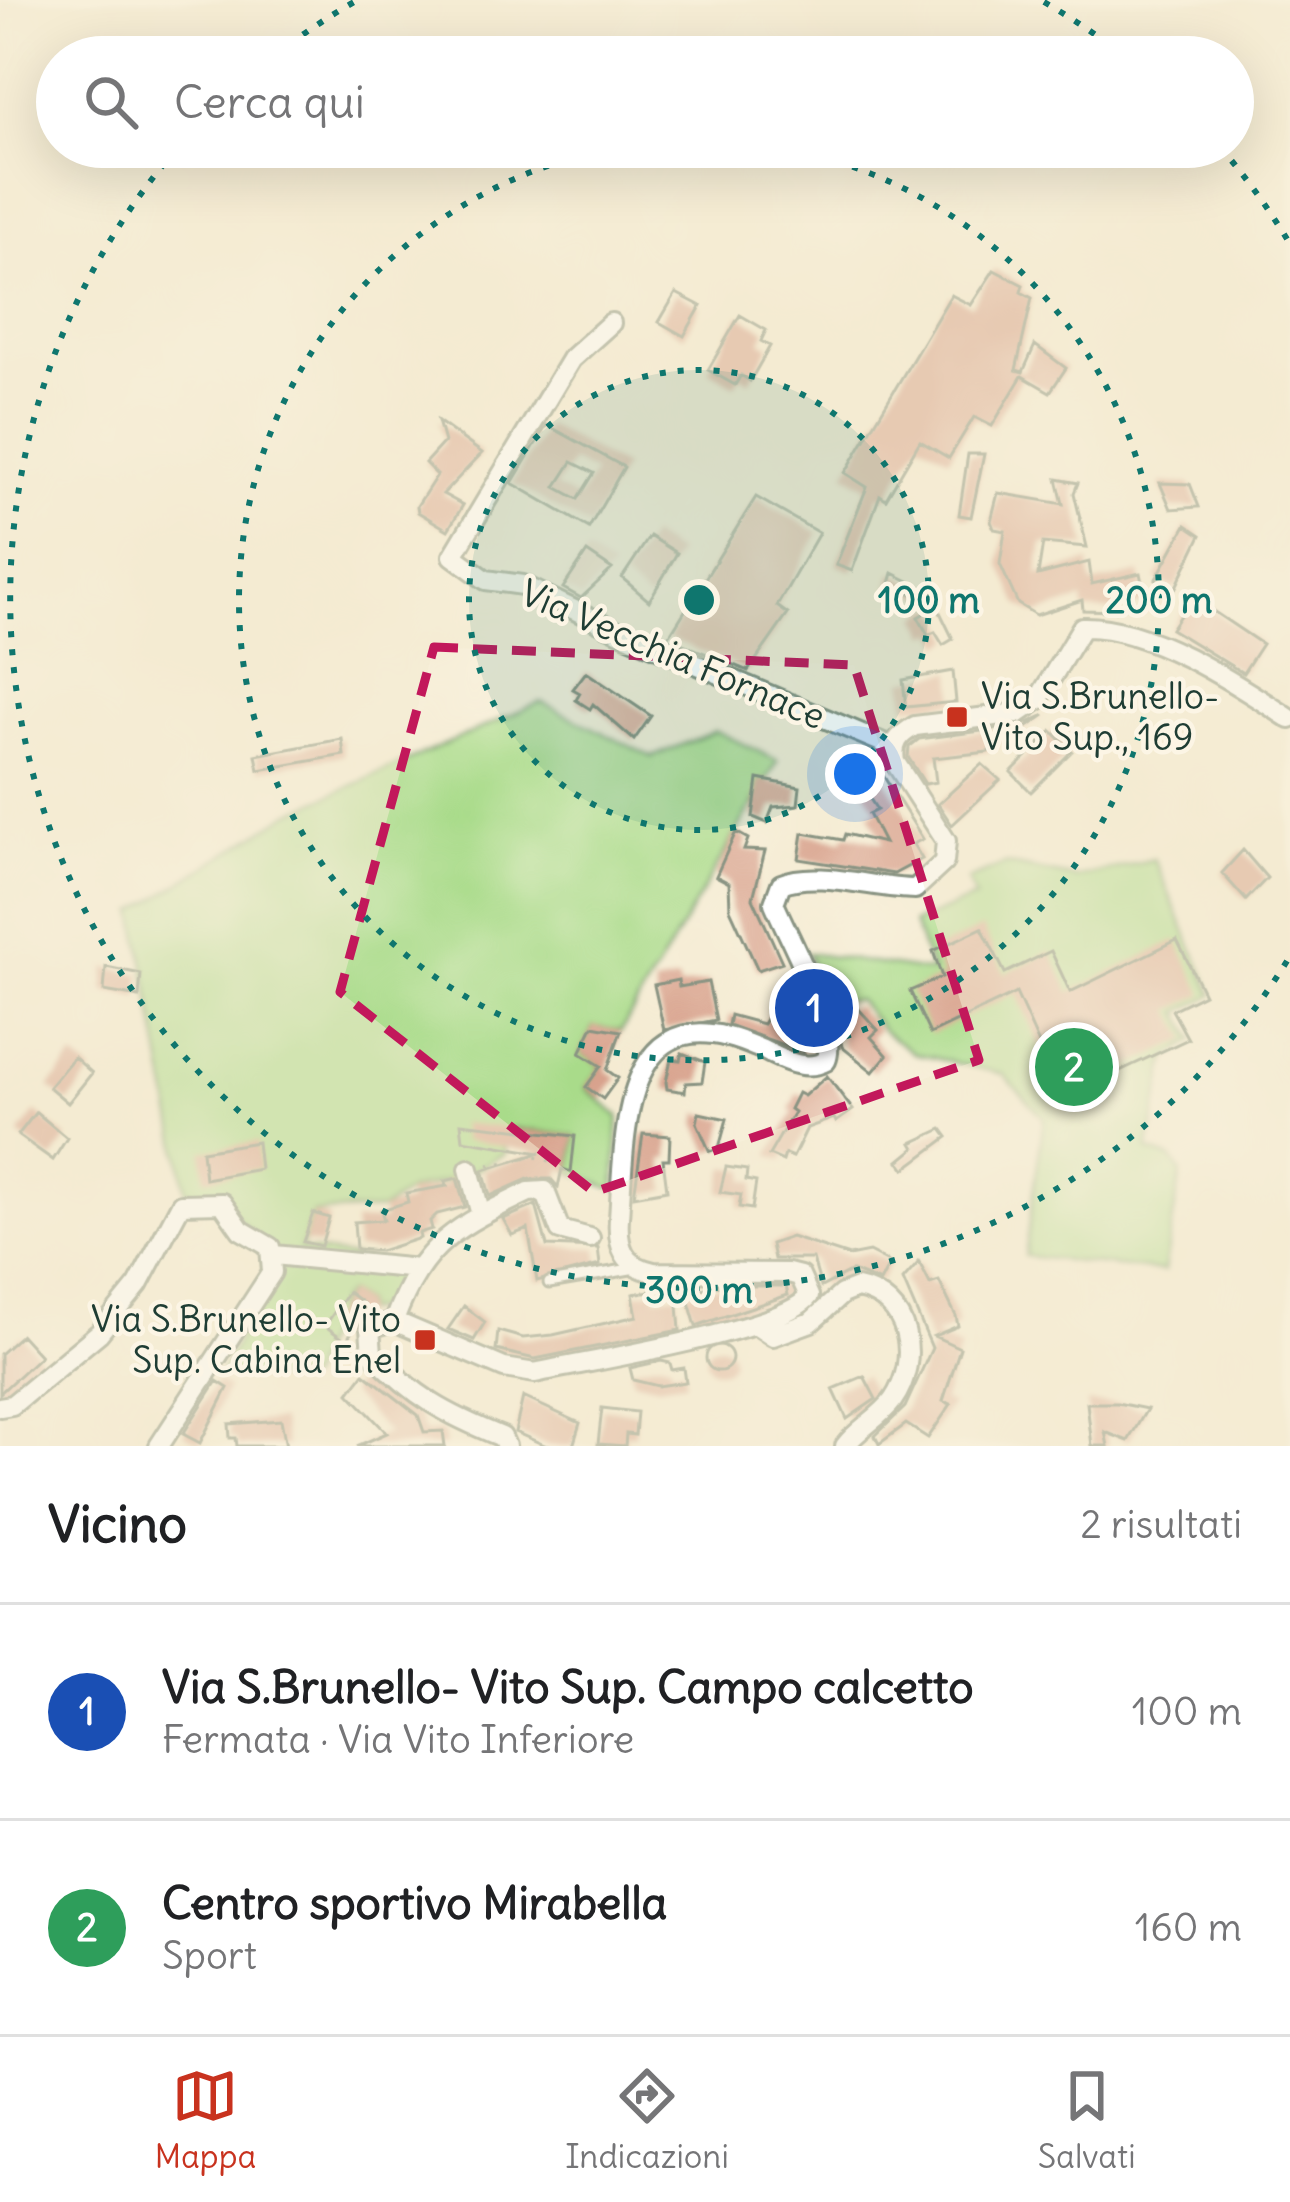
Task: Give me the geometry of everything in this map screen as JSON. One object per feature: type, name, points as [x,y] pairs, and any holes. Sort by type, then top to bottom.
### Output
[{"type":"street","name":"Via Vecchia Fornace","points":[[611,323],[571,359],[453,556],[486,580],[523,585],[622,633],[892,747]]},
{"type":"street","points":[[506,1446],[502,1436],[439,1412],[372,1353],[370,1328],[394,1321],[504,1368],[535,1373],[755,1324],[801,1308],[809,1296],[800,1276],[637,1268],[618,1240],[627,1114],[631,1090],[657,1053],[682,1038],[732,1038],[809,1067],[829,1054],[820,1010],[774,904],[781,884],[798,877],[876,889],[915,889],[944,862],[946,841],[895,762],[892,747],[915,726],[1019,713],[1038,700],[1082,627],[1132,634],[1238,685],[1290,719]]},
{"type":"street","points":[[469,1169],[481,1215]]},
{"type":"street","points":[[394,1321],[418,1268],[446,1234],[529,1192],[544,1191],[560,1230],[590,1238]]},
{"type":"street","points":[[0,1407],[12,1405],[98,1333],[138,1285],[181,1204],[222,1203],[241,1230],[274,1255],[418,1268]]},
{"type":"street","points":[[159,1446],[272,1272],[274,1255]]},
{"type":"street","points":[[755,1324],[773,1336],[794,1330],[857,1288],[886,1298],[900,1316],[908,1337],[903,1382],[892,1401],[845,1446]]},
{"type":"lane","points":[[549,1283],[637,1268]]},
{"type":"path","points":[[469,1169],[535,1157],[557,1163]]},
{"type":"highlighted area","points":[[434,647],[854,665],[979,1060],[594,1192],[340,992]]},
{"type":"green space","points":[[541,702],[652,757],[716,731],[778,761],[621,1031],[593,1027],[581,1053],[602,1066],[586,1088],[619,1116],[615,1190],[571,1172],[575,1136],[513,1128],[502,1140],[505,1153],[465,1176],[409,1191],[381,1210],[313,1213],[301,1249],[407,1265],[389,1307],[364,1312],[363,1303],[348,1293],[339,1301],[307,1380],[219,1375],[272,1272],[274,1255],[222,1203],[188,1201],[135,912],[290,813]]},
{"type":"green space","points":[[1154,859],[1213,995],[1180,1012],[1194,1040],[1167,1058],[1148,1151],[1172,1159],[1181,1173],[1164,1271],[1025,1256],[1044,1118],[1003,1074],[914,1053],[883,1031],[858,1000],[826,1001],[807,953],[932,972],[913,923],[975,898],[967,880],[1006,864],[1076,878]]},
{"type":"building","points":[[994,270],[1023,285],[1021,292],[1032,298],[1016,370],[1023,372],[1035,345],[1066,368],[1050,392],[1022,376],[992,426],[974,417],[949,458],[920,441],[886,499],[880,495],[852,571],[836,565],[867,487],[845,473],[951,295],[971,305]]},
{"type":"building","points":[[676,293],[701,306],[684,336],[659,322]]},
{"type":"building","points":[[740,315],[766,330],[761,341],[770,346],[750,381],[741,375],[735,385],[708,370]]},
{"type":"building","points":[[438,421],[482,453],[443,494],[463,505],[448,530],[418,512],[417,506],[437,475],[425,463],[444,442]]},
{"type":"building","points":[[547,425],[624,467],[589,528],[512,483]],"holes":[[[572,462],[594,473],[578,499],[556,487]]]},
{"type":"building","points":[[968,454],[984,454],[971,517],[959,515]]},
{"type":"building","points":[[1057,479],[1078,483],[1074,493],[1087,547],[1043,543],[1038,575],[1089,562],[1092,584],[1140,573],[1146,602],[1115,611],[1083,610],[1082,600],[1036,615],[1018,604],[1000,564],[1005,531],[994,529],[991,521],[998,493],[1063,504]]},
{"type":"building","points":[[1160,483],[1190,484],[1199,507],[1171,509]]},
{"type":"building","points":[[756,497],[819,533],[777,606],[788,614],[748,671],[668,638]]},
{"type":"building","points":[[1186,525],[1201,535],[1175,589],[1156,579]]},
{"type":"building","points":[[650,536],[677,553],[649,601],[622,578]]},
{"type":"building","points":[[587,552],[612,569],[581,598],[563,588]]},
{"type":"building","points":[[893,573],[935,594],[933,599],[889,587]]},
{"type":"building","points":[[1192,597],[1262,644],[1243,673],[1171,629]]},
{"type":"building","points":[[937,606],[953,639],[943,645],[935,632],[928,635],[918,617]]},
{"type":"building","points":[[953,671],[956,702],[906,707],[903,680]]},
{"type":"building","points":[[586,672],[651,716],[634,740],[593,704],[590,709],[576,700],[580,693],[573,689]]},
{"type":"building","points":[[1045,715],[1006,742],[1004,736],[988,752],[933,758],[936,782],[925,784],[908,757],[909,747],[919,739],[1021,726]]},
{"type":"building","points":[[1052,731],[1072,751],[1031,792],[1011,772]]},
{"type":"building","points":[[342,739],[344,755],[259,770],[256,755]]},
{"type":"building","points":[[982,764],[1000,780],[952,825],[938,804]]},
{"type":"building","points":[[879,769],[923,839],[913,844],[922,859],[894,874],[799,859],[803,833],[843,840],[845,834],[884,843],[869,814],[877,810],[858,780]]},
{"type":"building","points":[[758,779],[800,787],[798,805],[773,807],[767,823],[753,817]]},
{"type":"building","points":[[736,832],[748,839],[744,850],[765,851],[753,898],[782,962],[758,970],[730,909],[729,883],[716,876]]},
{"type":"building","points":[[1243,850],[1267,878],[1246,900],[1222,873]]},
{"type":"building","points":[[982,928],[1005,973],[1051,951],[1070,992],[1177,940],[1204,994],[1172,1010],[1188,1039],[1109,1076],[1090,1035],[1045,1057],[1016,993],[930,1034],[910,991],[942,977],[933,951]]},
{"type":"building","points":[[106,967],[141,974],[139,997],[104,991]]},
{"type":"building","points":[[678,980],[679,987],[708,982],[716,1020],[664,1030],[654,985]]},
{"type":"building","points":[[775,1004],[807,1024],[813,1037],[803,1052],[728,1025],[730,1015],[763,1024]]},
{"type":"building","points":[[856,1006],[878,1030],[871,1037],[887,1055],[873,1072],[842,1047],[836,1014]]},
{"type":"building","points":[[593,1026],[621,1031],[607,1070],[618,1078],[603,1099],[586,1087],[601,1066],[580,1053]]},
{"type":"building","points":[[682,1053],[705,1062],[702,1082],[686,1083],[685,1092],[667,1089],[666,1082],[671,1059],[680,1060]]},
{"type":"building","points":[[74,1057],[92,1073],[68,1103],[49,1087]]},
{"type":"building","points":[[827,1076],[853,1110],[836,1122],[834,1118],[807,1128],[793,1157],[785,1154],[783,1161],[769,1155],[794,1112],[790,1109],[798,1093],[804,1096]]},
{"type":"building","points":[[36,1112],[67,1138],[53,1160],[18,1135]]},
{"type":"building","points":[[699,1113],[727,1119],[719,1148],[710,1152],[697,1123]]},
{"type":"building","points":[[461,1123],[575,1136],[571,1172],[562,1169],[558,1187],[551,1179],[528,1179],[490,1196],[483,1170],[540,1153],[463,1140]]},
{"type":"building","points":[[942,1129],[948,1137],[905,1169],[899,1161],[915,1148],[912,1143]]},
{"type":"building","points":[[643,1134],[670,1136],[669,1159],[663,1159],[667,1190],[634,1196]]},
{"type":"building","points":[[257,1142],[260,1169],[205,1179],[202,1151]]},
{"type":"building","points":[[726,1167],[747,1170],[746,1180],[756,1182],[752,1209],[739,1207],[741,1195],[720,1192]]},
{"type":"building","points":[[457,1178],[465,1207],[437,1214],[430,1221],[432,1229],[419,1233],[420,1238],[380,1251],[356,1249],[354,1222],[384,1220],[381,1210],[408,1202],[406,1193],[447,1186],[445,1181]]},
{"type":"building","points":[[536,1205],[547,1246],[598,1248],[600,1265],[537,1281],[528,1229],[512,1235],[503,1219]]},
{"type":"building","points":[[313,1213],[329,1218],[321,1246],[303,1242]]},
{"type":"building","points":[[791,1237],[849,1256],[869,1252],[890,1263],[880,1282],[852,1271],[821,1287],[813,1259],[774,1259],[771,1244]]},
{"type":"building","points":[[919,1262],[930,1284],[939,1281],[956,1316],[958,1326],[934,1336],[960,1348],[943,1401],[951,1404],[928,1438],[906,1424],[879,1444],[875,1436],[905,1407],[932,1348],[903,1280]]},
{"type":"building","points":[[716,1286],[786,1286],[788,1295],[696,1326],[686,1292]]},
{"type":"building","points":[[655,1290],[656,1297],[677,1294],[680,1330],[535,1359],[496,1350],[498,1331],[523,1338],[553,1335],[637,1316],[633,1294]]},
{"type":"building","points":[[348,1292],[363,1303],[364,1312],[346,1341],[325,1326]]},
{"type":"building","points":[[464,1306],[485,1322],[474,1340],[448,1329]]},
{"type":"building","points":[[21,1335],[40,1356],[0,1393],[0,1354]]},
{"type":"building","points":[[719,1345],[732,1358],[719,1371],[706,1358]]},
{"type":"building","points":[[670,1363],[672,1370],[684,1368],[686,1382],[658,1386],[633,1380],[630,1368]]},
{"type":"building","points":[[364,1373],[418,1415],[424,1432],[443,1431],[445,1446],[357,1446],[387,1433],[349,1393]]},
{"type":"building","points":[[864,1376],[876,1399],[847,1419],[833,1389]]},
{"type":"building","points":[[217,1381],[228,1388],[200,1443],[183,1434]]},
{"type":"building","points":[[523,1397],[580,1423],[573,1446],[547,1446],[515,1432]]},
{"type":"building","points":[[1087,1403],[1147,1409],[1128,1441],[1105,1432],[1108,1446],[1092,1446]]},
{"type":"building","points":[[602,1408],[637,1412],[635,1435],[626,1434],[625,1446],[598,1444]]},
{"type":"building","points":[[281,1420],[286,1446],[237,1446],[236,1438],[230,1438],[229,1424]]},
{"type":"place","name":"Via S.Brunello- Vito Sup., 169","points":[[957,717]]},
{"type":"place","name":"Via S.Brunello- Vito Sup. Campo calcetto","points":[[814,1008]]},
{"type":"place","name":"Centro sportivo Mirabella","points":[[1074,1067]]},
{"type":"place","name":"Via S.Brunello- Vito Sup. Cabina Enel","points":[[425,1340]]}]
